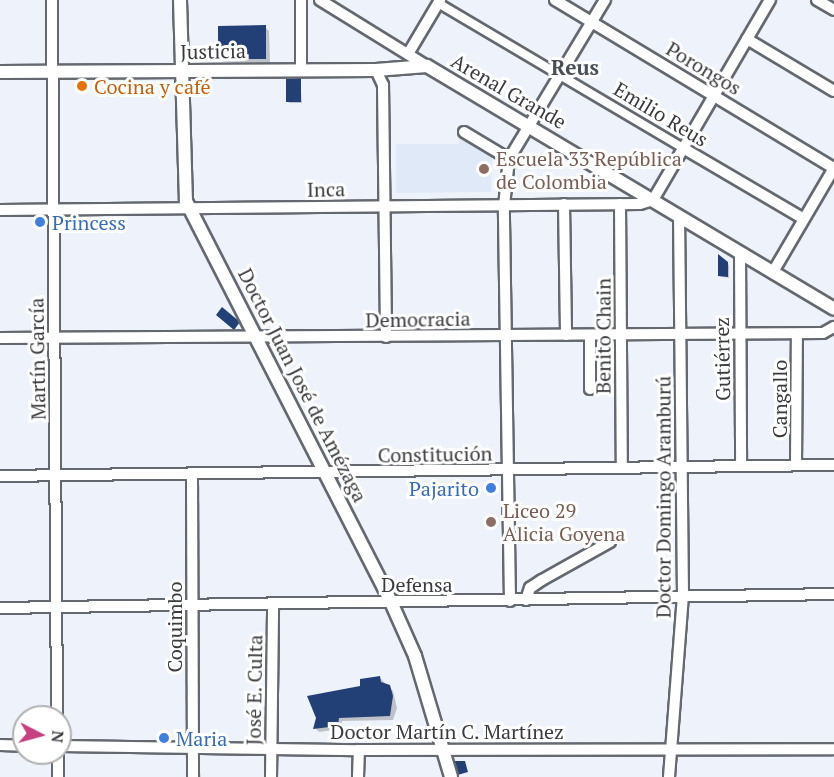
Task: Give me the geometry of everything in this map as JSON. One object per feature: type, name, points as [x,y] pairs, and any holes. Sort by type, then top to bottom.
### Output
[{"type":"street","name":"Martín García","points":[[52,0],[57,705]]},
{"type":"street","name":"Doctor Juan José de Amézaga","points":[[180,0],[185,196],[189,208],[260,339],[391,602],[415,656],[451,777]]},
{"type":"street","points":[[301,0],[301,70]]},
{"type":"street","name":"Arenal Grande","points":[[320,0],[834,309]]},
{"type":"street","name":"Porongos","points":[[555,0],[834,168]]},
{"type":"street","points":[[510,601],[504,206],[509,159],[604,0]]},
{"type":"street","points":[[652,200],[770,0]]},
{"type":"street","points":[[817,0],[834,10]]},
{"type":"street","points":[[408,54],[439,2]]},
{"type":"street","name":"Emilio Reus","points":[[439,2],[804,219]]},
{"type":"street","points":[[747,39],[834,91]]},
{"type":"street","name":"Justicia","points":[[0,72],[375,70],[427,66]]},
{"type":"street","points":[[375,70],[383,85],[386,337]]},
{"type":"street","points":[[464,132],[509,159]]},
{"type":"street","points":[[773,272],[834,168]]},
{"type":"street","name":"Inca","points":[[0,210],[504,206],[620,204],[652,200]]},
{"type":"street","points":[[564,204],[566,335]]},
{"type":"street","name":"Benito Chain","points":[[620,204],[622,468]]},
{"type":"street","name":"Doctor Domingo Aramburú","points":[[669,777],[683,595],[679,216]]},
{"type":"street","name":"Gutiérrez","points":[[740,252],[741,466]]},
{"type":"street","name":"Democracia","points":[[0,338],[260,339],[507,335],[828,335],[834,327]]},
{"type":"street","name":"Cangallo","points":[[796,465],[797,334]]},
{"type":"street","points":[[590,335],[590,389]]},
{"type":"street","name":"Constitución","points":[[0,476],[192,476],[834,465]]},
{"type":"street","name":"Coquimbo","points":[[192,476],[194,777]]},
{"type":"street","points":[[526,600],[530,588],[610,542]]},
{"type":"street","name":"Defensa","points":[[0,608],[834,594]]},
{"type":"street","name":"José E. Culta","points":[[271,777],[273,604]]},
{"type":"street","name":"Doctor Martín C. Martínez","points":[[72,746],[359,750],[834,749]]},
{"type":"street","points":[[358,777],[359,750]]},
{"type":"shaded area","points":[[459,129],[462,137],[492,155],[491,192],[396,193],[396,144],[459,144]]},
{"type":"building","points":[[266,25],[266,59],[218,59],[218,26]]},
{"type":"building","points":[[301,78],[301,102],[286,102],[286,79]]},
{"type":"building","points":[[718,254],[728,262],[728,277],[718,276]]},
{"type":"building","points":[[222,307],[240,322],[234,330],[216,315]]},
{"type":"building","points":[[380,676],[381,682],[390,685],[393,696],[390,716],[339,718],[338,726],[313,729],[316,718],[307,696],[360,686],[360,679]]},
{"type":"building","points":[[450,761],[465,761],[468,772],[454,776]]},
{"type":"place","name":"Cocina y café","points":[[82,86]]},
{"type":"place","name":"Escuela 33 República de Colombia","points":[[484,169]]},
{"type":"place","name":"Princess","points":[[40,222]]},
{"type":"place","name":"Pajarito","points":[[491,488]]},
{"type":"place","name":"Liceo 29 Alicia Goyena","points":[[491,522]]},
{"type":"place","name":"Maria","points":[[164,738]]},
{"type":"district","name":"Reus","points":[[575,67]]}]
